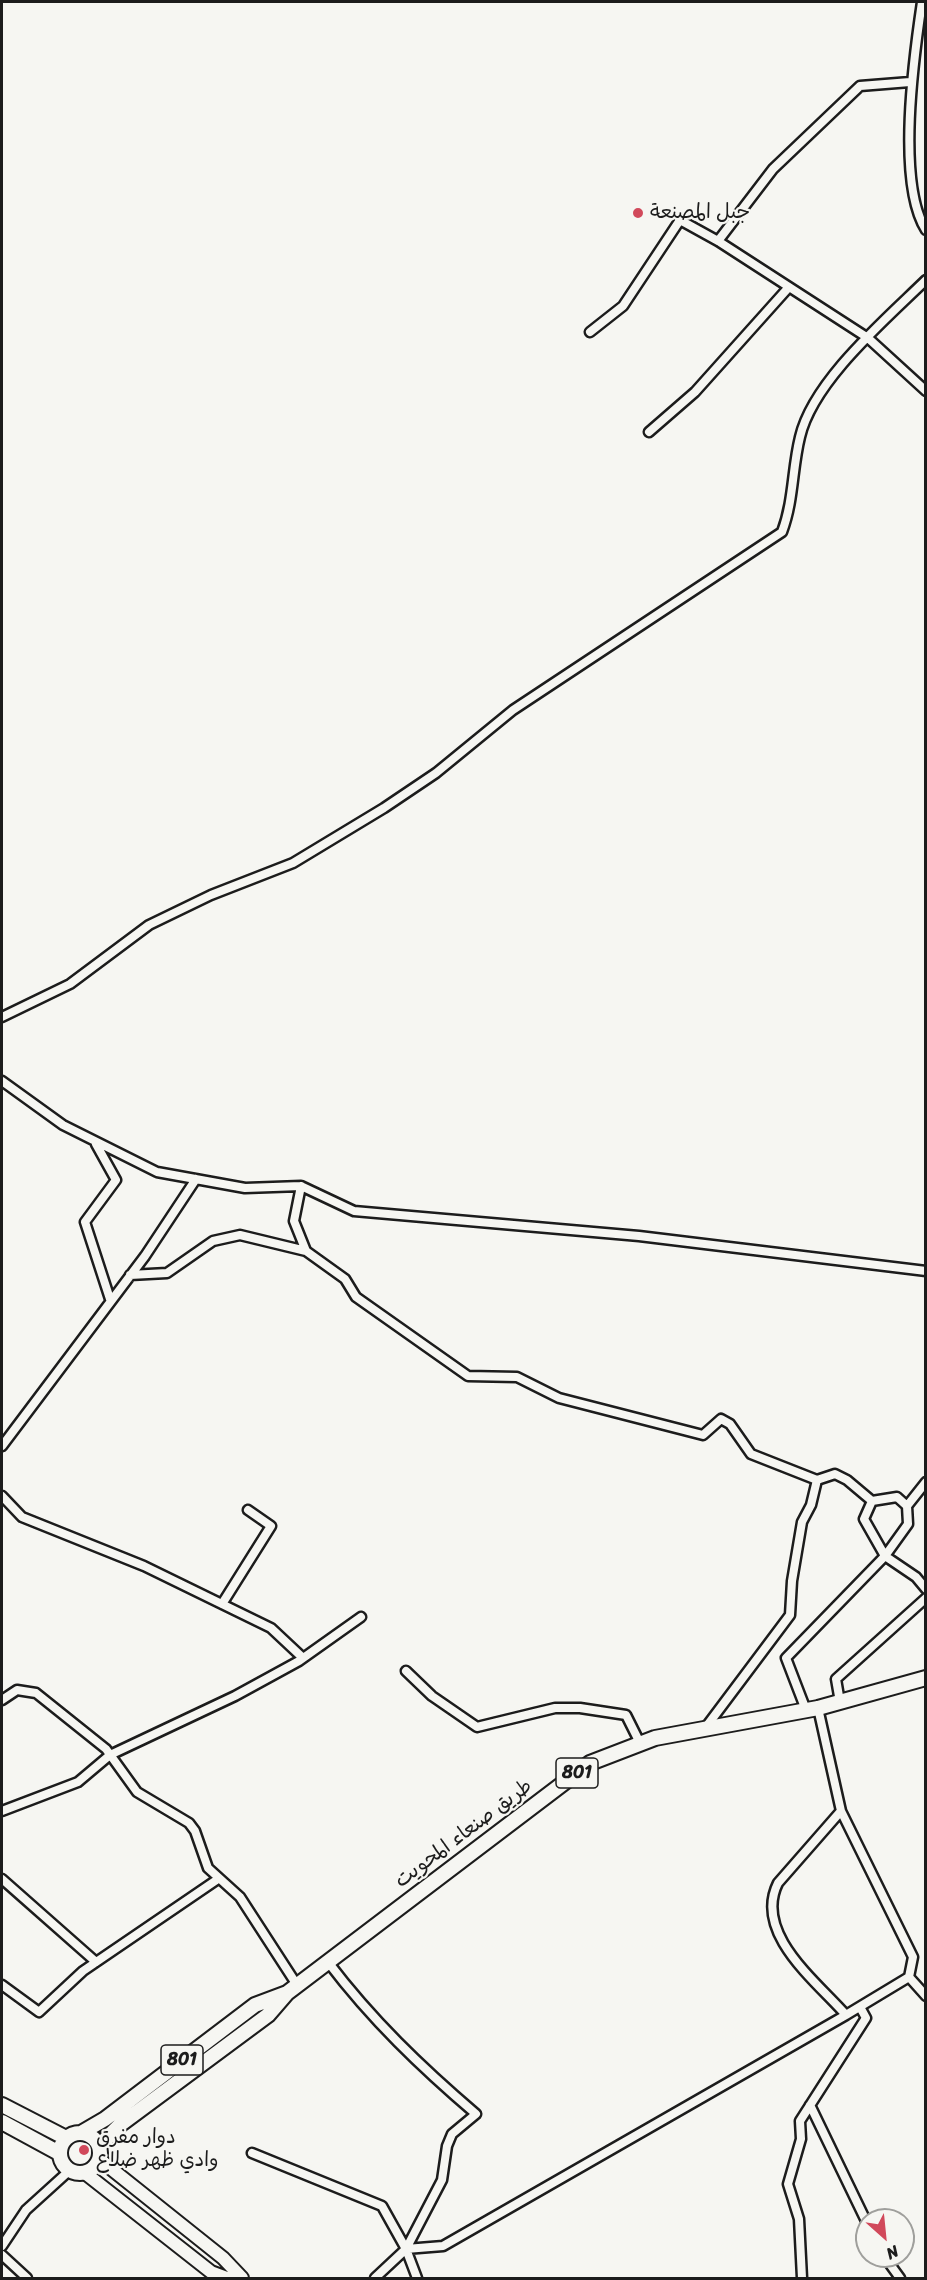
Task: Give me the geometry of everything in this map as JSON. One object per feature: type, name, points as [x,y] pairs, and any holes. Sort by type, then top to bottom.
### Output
[{"type":"main road","name":"طريق صنعاء المحويت","points":[[99,2152],[121,2124],[268,2015],[292,1989],[590,1763],[640,1743],[706,1727],[812,1709],[925,1680]]},
{"type":"main road","name":"طريق صنعاء المحويت","points":[[81,2133],[105,2119],[255,2005],[292,1989]]},
{"type":"main road","points":[[2,2105],[66,2138],[81,2133],[89,2135],[99,2152],[96,2165],[85,2173],[69,2171],[60,2160],[59,2153],[66,2138]]},
{"type":"main road","points":[[2,2122],[59,2153]]},
{"type":"street","points":[[922,2],[910,82],[910,177],[926,230]]},
{"type":"street","points":[[718,241],[773,169],[860,86],[910,82]]},
{"type":"street","points":[[591,332],[623,306],[680,220],[718,241],[867,338],[926,391]]},
{"type":"street","points":[[2,1017],[70,984],[150,926],[211,895],[292,863],[384,808],[436,773],[513,710],[782,532],[791,509],[800,437],[811,405],[867,338],[926,280]]},
{"type":"street","points":[[649,432],[695,393],[789,287]]},
{"type":"street","points":[[2,1082],[17,1095],[95,1143],[157,1172],[245,1188],[301,1186],[354,1211],[639,1236],[926,1271]]},
{"type":"street","points":[[95,1143],[116,1180],[85,1222],[110,1299]]},
{"type":"street","points":[[2,1446],[130,1275],[196,1179]]},
{"type":"street","points":[[301,1186],[294,1221],[306,1251]]},
{"type":"street","points":[[130,1275],[167,1273],[213,1241],[240,1235],[306,1251],[345,1279],[356,1297],[468,1377],[517,1377],[559,1398],[703,1435],[721,1419],[730,1424],[751,1454],[817,1480],[835,1474],[847,1480],[872,1501],[897,1497],[907,1506]]},
{"type":"street","points":[[706,1727],[790,1615],[792,1581],[802,1522],[811,1505],[817,1480]]},
{"type":"street","points":[[406,2249],[443,2246],[909,1977],[913,1958],[841,1811],[812,1709],[786,1658],[885,1556],[908,1524],[907,1506],[926,1482]]},
{"type":"street","points":[[2,1496],[22,1517],[135,1562],[271,1628],[303,1658]]},
{"type":"street","points":[[872,1501],[864,1519],[885,1556],[916,1577],[926,1589]]},
{"type":"street","points":[[222,1604],[271,1526],[248,1510]]},
{"type":"street","points":[[840,1702],[836,1679],[926,1598]]},
{"type":"street","points":[[2,1811],[78,1782],[110,1755],[235,1696],[303,1658],[361,1617]]},
{"type":"street","points":[[406,1671],[432,1696],[477,1727],[555,1708],[580,1708],[626,1714],[640,1743]]},
{"type":"street","points":[[2,1700],[17,1690],[36,1693],[110,1755],[133,1788],[193,1827],[205,1861],[218,1879],[240,1897],[292,1989]]},
{"type":"street","points":[[841,1811],[778,1883],[771,1897],[771,1915],[790,1953],[846,2015]]},
{"type":"street","points":[[2,1878],[96,1962]]},
{"type":"street","points":[[2,1985],[39,2012],[96,1962],[218,1879]]},
{"type":"street","points":[[328,1962],[369,2014],[386,2028],[419,2066],[476,2114],[449,2140],[442,2180],[406,2249],[375,2278]]},
{"type":"street","points":[[909,1977],[926,1996]]},
{"type":"street","points":[[802,2278],[799,2219],[788,2184],[801,2139],[800,2121],[866,2019],[860,2007]]},
{"type":"street","points":[[810,2105],[860,2208]]},
{"type":"street","points":[[99,2152],[223,2258],[242,2278]]},
{"type":"street","points":[[252,2153],[382,2206],[406,2249],[417,2278]]},
{"type":"street","points":[[2,2246],[26,2210],[69,2171]]},
{"type":"street","points":[[85,2173],[211,2272],[227,2278]]},
{"type":"street","points":[[2,2255],[27,2278]]},
{"type":"place","name":"جبل المصنعة","points":[[638,213]]},
{"type":"place","name":"دوار مفرق وادي ظهر ضلاع","points":[[84,2150]]}]
